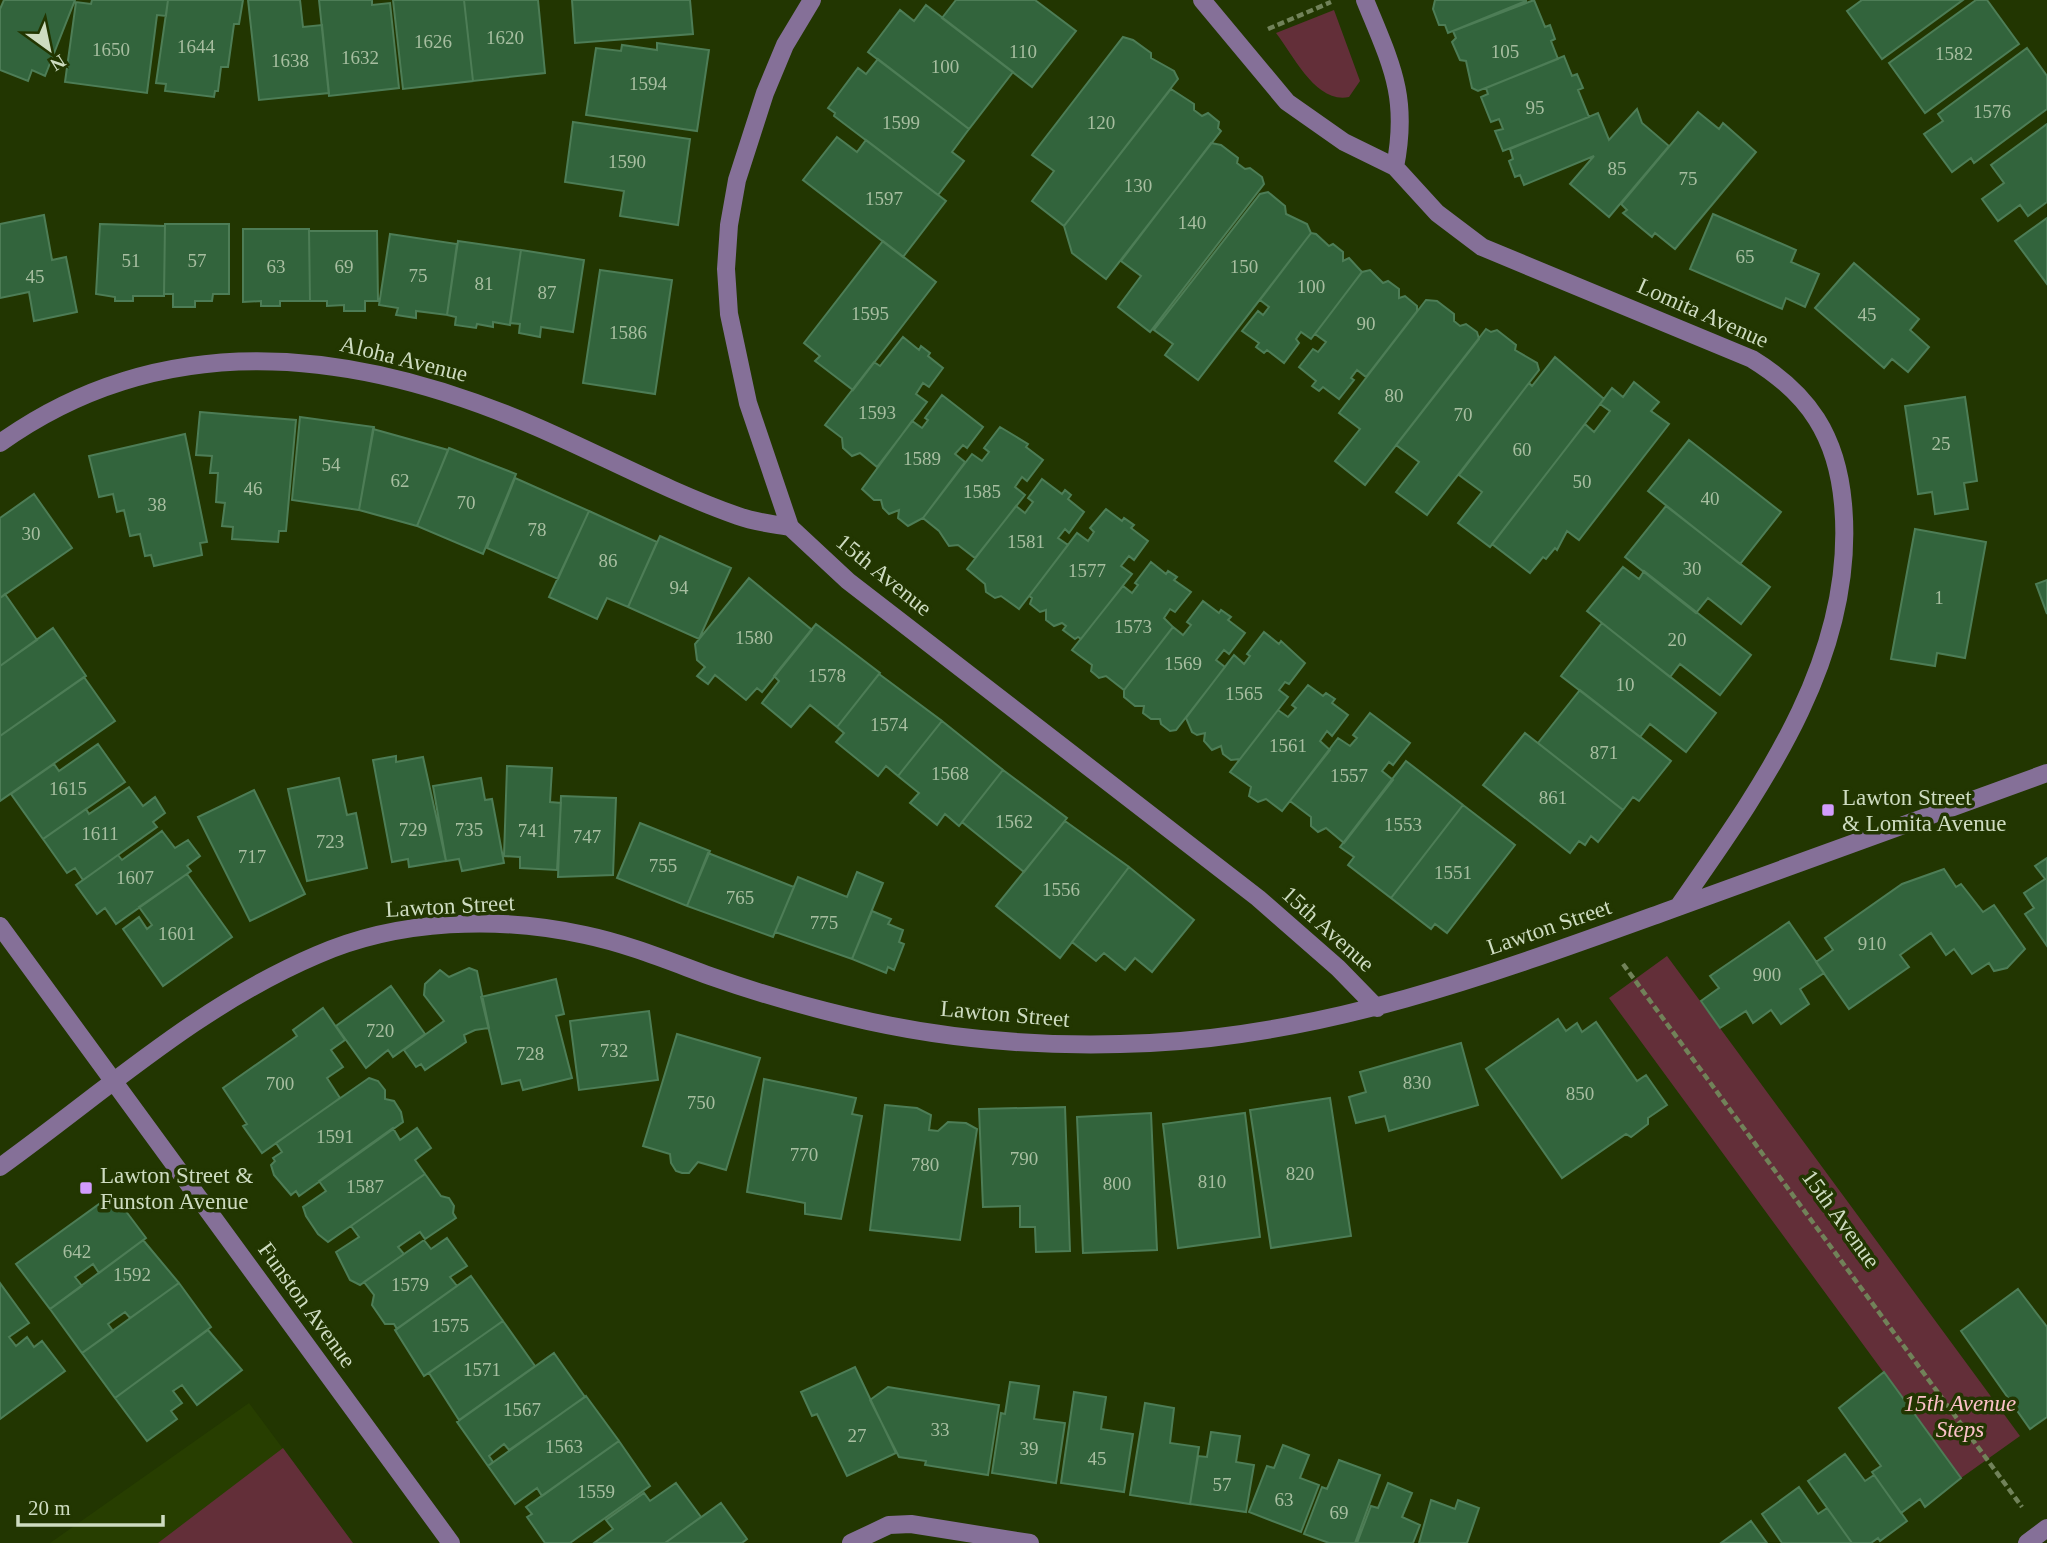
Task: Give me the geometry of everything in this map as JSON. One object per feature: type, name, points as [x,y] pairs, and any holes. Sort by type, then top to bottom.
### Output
[{"type":"street","name":"15th Avenue","points":[[812,0],[785,45],[751,135],[729,225],[726,269],[737,360],[790,527],[848,581],[1258,898],[1338,968],[1377,1008]]},
{"type":"street","points":[[1202,0],[1287,102],[1344,142],[1395,167],[1402,131],[1399,96],[1391,64],[1365,0]]},
{"type":"street","name":"Lomita Avenue","points":[[1395,167],[1437,213],[1482,247],[1527,268],[1718,342],[1782,377],[1804,399],[1822,425],[1834,456],[1843,494],[1846,567],[1825,650],[1787,738],[1721,846],[1678,907]]},
{"type":"street","name":"Aloha Avenue","points":[[0,443],[72,399],[93,389],[139,375],[187,365],[300,362],[363,369],[477,402],[739,517],[790,527]]},
{"type":"street","name":"Lawton Street","points":[[0,1167],[214,1009],[320,953],[376,935],[443,926],[528,926],[589,935],[785,1001],[915,1030],[1006,1040],[1081,1044],[1152,1043],[1305,1025],[1450,987],[2047,773]]},
{"type":"street","name":"Funston Avenue","points":[[0,926],[451,1543]]},
{"type":"street","points":[[851,1543],[889,1525],[911,1524],[1030,1543]]},
{"type":"path","points":[[1238,42],[1336,0]]},
{"type":"path","name":"15th Avenue","points":[[1601,935],[2038,1535]]},
{"type":"shaded area","points":[[249,1403],[353,1543],[50,1543]]},
{"type":"green space","points":[[1334,10],[1360,81],[1349,97],[1337,97],[1316,86],[1276,33]]},
{"type":"green space","name":"15th Avenue Steps","points":[[1667,956],[2020,1436],[1961,1478],[1609,998]]},
{"type":"green space","points":[[283,1448],[353,1543],[158,1543]]},
{"type":"building","points":[[4,0],[75,0],[45,76],[32,70],[28,81],[0,70],[0,9]]},
{"type":"building","points":[[92,0],[168,0],[166,16],[157,15],[147,93],[65,82],[76,2],[91,4]]},
{"type":"building","points":[[168,0],[243,0],[239,24],[234,24],[228,67],[221,67],[218,91],[215,91],[214,97],[165,91],[166,84],[156,83]]},
{"type":"building","points":[[248,0],[300,0],[303,27],[322,25],[329,93],[259,100]]},
{"type":"building","points":[[319,0],[372,0],[372,5],[390,3],[399,88],[329,96]]},
{"type":"building","points":[[393,0],[464,0],[473,81],[403,89]]},
{"type":"building","points":[[464,0],[538,0],[545,73],[473,81]]},
{"type":"building","points":[[572,0],[690,0],[693,34],[575,43]]},
{"type":"building","points":[[956,0],[1035,0],[1076,31],[1032,87],[942,18]]},
{"type":"building","points":[[1435,0],[1526,1],[1448,33],[1445,25],[1439,25],[1433,9]]},
{"type":"building","points":[[1534,0],[1545,27],[1550,25],[1555,39],[1551,41],[1558,59],[1478,91],[1472,88],[1466,61],[1460,60],[1452,42],[1456,38],[1453,31]]},
{"type":"building","points":[[1862,0],[1963,0],[1882,59],[1847,11]]},
{"type":"building","points":[[1976,0],[1987,0],[2019,44],[1925,113],[1889,63]]},
{"type":"building","points":[[926,5],[1013,72],[969,129],[868,52],[900,10],[914,21]]},
{"type":"building","points":[[1123,37],[1133,40],[1151,53],[1151,58],[1174,71],[1178,79],[1064,226],[1032,201],[1054,171],[1032,155]]},
{"type":"building","points":[[657,43],[709,50],[697,131],[586,115],[596,48],[621,51],[622,45],[657,50]]},
{"type":"building","points":[[2027,48],[2047,76],[2047,109],[1974,163],[1971,158],[1952,172],[1924,134],[1943,121],[1938,114]]},
{"type":"building","points":[[1564,56],[1572,76],[1577,74],[1583,88],[1578,90],[1589,117],[1503,151],[1495,131],[1503,129],[1499,119],[1491,122],[1481,97],[1488,94],[1486,88]]},
{"type":"building","points":[[878,59],[969,129],[952,152],[964,161],[938,195],[834,116],[835,113],[828,108],[858,68],[866,74]]},
{"type":"building","points":[[1171,89],[1194,104],[1194,110],[1202,116],[1208,113],[1219,122],[1218,128],[1221,131],[1106,279],[1072,253],[1064,226]]},
{"type":"building","points":[[1637,109],[1642,123],[1669,146],[1609,217],[1570,184],[1594,156],[1524,185],[1520,175],[1515,177],[1509,161],[1513,159],[1510,149],[1598,113],[1609,140]]},
{"type":"building","points":[[1698,112],[1719,129],[1723,123],[1756,152],[1675,249],[1655,233],[1652,237],[1623,213],[1627,210],[1621,204]]},
{"type":"building","points":[[573,122],[690,139],[678,225],[620,216],[624,191],[565,182]]},
{"type":"building","points":[[2047,124],[2047,202],[2028,216],[2020,205],[1998,221],[1982,199],[2004,183],[1991,165]]},
{"type":"building","points":[[837,137],[857,152],[866,140],[946,201],[903,257],[803,180]]},
{"type":"building","points":[[1211,143],[1221,145],[1238,158],[1237,163],[1262,177],[1264,184],[1150,332],[1118,307],[1141,276],[1121,261]]},
{"type":"building","points":[[1268,192],[1285,206],[1286,214],[1307,224],[1311,233],[1198,380],[1165,355],[1173,344],[1154,330],[1260,194]]},
{"type":"building","points":[[1713,214],[1796,250],[1791,262],[1819,274],[1805,307],[1786,298],[1782,309],[1690,269]]},
{"type":"building","points":[[44,215],[52,260],[66,257],[77,312],[34,321],[29,292],[0,298],[0,224]]},
{"type":"building","points":[[2047,218],[2047,284],[2015,241]]},
{"type":"building","points":[[100,224],[165,226],[164,296],[133,296],[133,301],[115,301],[115,297],[96,294]]},
{"type":"building","points":[[165,224],[229,224],[229,294],[213,294],[212,301],[195,301],[195,307],[173,307],[173,294],[164,294]]},
{"type":"building","points":[[243,229],[309,229],[310,301],[280,301],[280,306],[261,306],[261,301],[243,302]]},
{"type":"building","points":[[309,231],[377,231],[378,301],[365,301],[365,311],[344,311],[344,305],[327,306],[327,301],[310,301]]},
{"type":"building","points":[[1311,233],[1316,234],[1329,246],[1333,244],[1343,252],[1343,261],[1349,258],[1362,272],[1311,339],[1301,332],[1296,339],[1299,343],[1284,363],[1267,350],[1264,353],[1256,347],[1259,343],[1242,331],[1258,311],[1263,315],[1269,307],[1260,300]]},
{"type":"building","points":[[390,234],[457,244],[447,315],[416,311],[416,318],[396,315],[398,308],[379,305]]},
{"type":"building","points":[[458,241],[521,250],[510,325],[493,322],[493,327],[477,324],[476,328],[455,325],[456,317],[447,315]]},
{"type":"building","points":[[883,241],[936,282],[853,390],[815,361],[820,356],[804,343]]},
{"type":"building","points":[[521,250],[584,260],[573,332],[541,327],[540,337],[519,333],[520,324],[510,323]]},
{"type":"building","points":[[1854,263],[1919,319],[1910,330],[1929,347],[1908,372],[1892,359],[1884,368],[1815,308]]},
{"type":"building","points":[[600,270],[672,280],[655,394],[583,383]]},
{"type":"building","points":[[1370,270],[1383,283],[1388,281],[1399,289],[1399,298],[1405,296],[1417,306],[1417,311],[1366,377],[1357,370],[1351,378],[1354,380],[1339,399],[1323,387],[1319,391],[1312,386],[1316,381],[1299,367],[1313,349],[1318,352],[1326,342],[1315,334],[1362,272]]},
{"type":"building","points":[[1426,300],[1437,301],[1454,314],[1454,321],[1460,326],[1466,324],[1477,332],[1479,339],[1365,485],[1335,461],[1360,429],[1339,413]]},
{"type":"building","points":[[1486,329],[1491,332],[1497,330],[1516,345],[1515,350],[1537,363],[1539,370],[1427,515],[1396,492],[1419,462],[1396,445]]},
{"type":"building","points":[[903,337],[919,350],[921,346],[930,353],[928,356],[943,368],[929,387],[923,383],[916,394],[927,402],[877,467],[860,453],[852,456],[843,448],[842,438],[825,425],[874,362],[880,366]]},
{"type":"building","points":[[1555,357],[1604,399],[1490,547],[1458,523],[1482,492],[1459,475],[1529,383],[1532,386]]},
{"type":"building","points":[[1634,382],[1659,402],[1651,411],[1669,424],[1579,540],[1567,531],[1557,550],[1555,548],[1546,559],[1543,557],[1530,573],[1492,544],[1585,424],[1594,432],[1610,411],[1600,404],[1612,388],[1623,397]]},
{"type":"building","points":[[942,395],[983,427],[967,448],[963,445],[955,454],[965,462],[923,518],[908,526],[898,518],[899,510],[889,514],[883,508],[881,500],[874,500],[862,489],[912,421],[922,428],[928,420],[925,418]]},
{"type":"building","points":[[1965,397],[1977,481],[1964,483],[1968,509],[1935,514],[1932,492],[1918,494],[1905,406]]},
{"type":"building","points":[[200,412],[296,420],[286,531],[279,531],[278,542],[232,539],[233,527],[222,526],[225,503],[216,502],[218,473],[210,473],[212,456],[196,455]]},
{"type":"building","points":[[300,417],[374,427],[359,510],[292,500]]},
{"type":"building","points":[[1000,427],[1028,444],[1026,447],[1043,460],[1027,481],[1022,477],[1015,487],[1025,495],[975,558],[958,545],[949,546],[939,531],[923,518],[972,454],[982,461],[989,452],[984,448]]},
{"type":"building","points":[[373,429],[448,450],[417,526],[359,510]]},
{"type":"building","points":[[185,434],[207,542],[200,543],[202,555],[154,566],[151,555],[145,556],[140,534],[130,536],[124,510],[117,512],[113,494],[99,497],[89,456]]},
{"type":"building","points":[[1689,440],[1781,512],[1740,564],[1648,491]]},
{"type":"building","points":[[449,448],[516,474],[483,554],[417,526]]},
{"type":"building","points":[[515,478],[589,511],[558,579],[487,548]]},
{"type":"building","points":[[1042,479],[1062,494],[1065,490],[1071,495],[1068,499],[1084,512],[1069,533],[1065,529],[1058,538],[1068,545],[1019,609],[1001,596],[995,598],[986,592],[985,584],[967,569],[1016,506],[1025,513],[1033,502],[1028,498]]},
{"type":"building","points":[[34,494],[72,548],[0,598],[0,518]]},
{"type":"building","points":[[1666,506],[1770,587],[1741,624],[1708,598],[1696,613],[1625,557]]},
{"type":"building","points":[[1106,509],[1122,521],[1124,518],[1134,525],[1131,528],[1148,541],[1134,560],[1129,556],[1121,566],[1132,574],[1081,639],[1075,639],[1063,630],[1066,626],[1062,623],[1054,626],[1046,620],[1046,610],[1040,612],[1030,604],[1032,598],[1029,596],[1077,533],[1088,541],[1094,532],[1090,528]]},
{"type":"building","points":[[589,511],[657,542],[628,607],[607,598],[597,619],[549,597]]},
{"type":"building","points":[[1915,529],[1986,542],[1965,658],[1937,653],[1935,666],[1891,659]]},
{"type":"building","points":[[660,536],[731,568],[699,639],[628,607]]},
{"type":"building","points":[[1151,562],[1166,574],[1168,571],[1177,577],[1174,580],[1191,592],[1175,612],[1170,609],[1164,618],[1173,627],[1124,690],[1106,676],[1099,678],[1091,671],[1092,665],[1072,650],[1123,586],[1132,593],[1138,585],[1135,583]]},
{"type":"building","points":[[1623,567],[1639,579],[1644,571],[1751,655],[1720,695],[1680,664],[1670,677],[1587,611]]},
{"type":"building","points":[[749,578],[812,630],[762,692],[757,688],[746,700],[715,675],[708,684],[697,676],[705,667],[697,660],[695,644]]},
{"type":"building","points":[[2047,580],[2047,614],[2036,584]]},
{"type":"building","points":[[5,594],[37,640],[0,666],[0,598]]},
{"type":"building","points":[[1203,601],[1219,613],[1221,610],[1231,617],[1228,620],[1245,633],[1229,654],[1224,650],[1216,660],[1225,667],[1176,730],[1170,731],[1161,724],[1160,719],[1151,719],[1143,713],[1144,706],[1135,706],[1124,697],[1124,690],[1173,627],[1183,635],[1191,625],[1187,622]]},
{"type":"building","points":[[1602,623],[1716,713],[1686,752],[1650,724],[1640,737],[1561,676]]},
{"type":"building","points":[[816,624],[880,673],[837,727],[810,705],[791,727],[762,703],[779,681],[774,676]]},
{"type":"building","points":[[53,628],[86,676],[0,736],[0,666]]},
{"type":"building","points":[[1264,632],[1279,644],[1281,641],[1305,663],[1289,684],[1285,682],[1279,690],[1288,697],[1240,759],[1231,760],[1223,754],[1221,746],[1212,750],[1204,741],[1205,733],[1197,735],[1192,732],[1186,718],[1234,655],[1244,664],[1250,656],[1247,654]]},
{"type":"building","points":[[879,674],[942,721],[898,776],[886,766],[878,776],[836,742],[844,733],[837,727]]},
{"type":"building","points":[[84,677],[115,721],[0,801],[0,736]]},
{"type":"building","points":[[1308,685],[1323,696],[1326,693],[1335,699],[1332,703],[1348,715],[1332,736],[1327,731],[1320,741],[1330,750],[1282,811],[1266,799],[1258,802],[1249,796],[1251,787],[1230,772],[1278,710],[1288,717],[1296,708],[1292,705]]},
{"type":"building","points":[[1580,690],[1671,761],[1639,801],[1633,797],[1623,810],[1538,743]]},
{"type":"building","points":[[1370,713],[1410,743],[1393,765],[1389,762],[1382,771],[1393,780],[1344,843],[1326,828],[1318,832],[1311,826],[1311,817],[1290,801],[1338,738],[1350,746],[1357,738],[1353,735]]},
{"type":"building","points":[[942,721],[1003,770],[959,826],[945,814],[937,825],[910,803],[919,793],[898,776]]},
{"type":"building","points":[[1525,733],[1623,810],[1598,842],[1591,836],[1585,845],[1579,841],[1570,853],[1483,785]]},
{"type":"building","points":[[98,744],[125,782],[43,839],[11,794],[54,764],[59,771]]},
{"type":"building","points":[[396,756],[396,762],[423,757],[446,861],[409,867],[408,859],[392,862],[373,760]]},
{"type":"building","points":[[1406,761],[1463,805],[1391,898],[1348,865],[1354,857],[1340,847]]},
{"type":"building","points":[[507,766],[552,768],[550,802],[561,803],[557,870],[520,868],[520,857],[504,856]]},
{"type":"building","points":[[1003,770],[1067,818],[1024,872],[962,822]]},
{"type":"building","points":[[339,778],[347,815],[356,813],[367,868],[307,881],[288,789]]},
{"type":"building","points":[[481,778],[485,800],[492,799],[504,863],[462,871],[459,859],[446,861],[433,786]]},
{"type":"building","points":[[129,787],[143,806],[155,797],[165,813],[153,822],[157,827],[83,880],[75,868],[67,873],[43,839],[86,809],[89,814]]},
{"type":"building","points":[[254,790],[305,894],[250,921],[198,817]]},
{"type":"building","points":[[561,796],[616,798],[613,875],[558,877]]},
{"type":"building","points":[[1463,805],[1515,845],[1447,933],[1435,924],[1431,929],[1391,898]]},
{"type":"building","points":[[1065,821],[1129,867],[1060,958],[996,906]]},
{"type":"building","points":[[640,823],[710,851],[687,906],[617,878]]},
{"type":"building","points":[[162,831],[175,848],[188,840],[200,856],[187,866],[191,871],[116,924],[105,908],[97,914],[76,885],[118,855],[122,860]]},
{"type":"building","points":[[708,853],[794,887],[773,937],[687,906]]},
{"type":"building","points":[[2047,858],[2047,946],[2025,914],[2034,908],[2024,893],[2045,879],[2035,866]]},
{"type":"building","points":[[1129,867],[1194,920],[1152,972],[1135,958],[1125,970],[1104,953],[1096,961],[1072,942]]},
{"type":"building","points":[[1944,869],[1956,887],[1961,884],[1983,912],[1994,905],[2025,949],[2007,968],[1994,971],[1989,963],[1972,974],[1954,949],[1946,955],[1931,933],[1900,955],[1909,967],[1849,1009],[1816,962],[1833,950],[1825,938],[1902,884]]},
{"type":"building","points":[[857,872],[883,883],[852,959],[775,932],[798,877],[847,897]]},
{"type":"building","points":[[187,874],[232,937],[163,986],[123,929],[139,917],[147,929],[152,925],[139,907]]},
{"type":"building","points":[[872,911],[891,919],[888,924],[903,930],[899,942],[904,944],[894,970],[888,967],[886,973],[852,959]]},
{"type":"building","points":[[1789,922],[1824,973],[1800,989],[1809,1004],[1781,1024],[1771,1010],[1753,1023],[1746,1011],[1720,1028],[1701,1001],[1719,988],[1710,976]]},
{"type":"building","points":[[469,968],[477,971],[489,1028],[464,1035],[466,1042],[425,1070],[421,1064],[416,1067],[404,1050],[444,1021],[424,995],[425,984],[440,970],[449,977]]},
{"type":"building","points":[[556,979],[564,1014],[556,1016],[572,1078],[523,1090],[520,1080],[502,1084],[481,997]]},
{"type":"building","points":[[391,986],[425,1034],[393,1057],[388,1050],[366,1068],[336,1026]]},
{"type":"building","points":[[323,1008],[345,1040],[331,1050],[343,1067],[327,1078],[340,1098],[262,1153],[243,1126],[247,1124],[223,1088],[297,1036],[293,1030]]},
{"type":"building","points":[[649,1011],[658,1080],[579,1090],[570,1021]]},
{"type":"building","points":[[1558,1019],[1566,1031],[1577,1023],[1582,1032],[1596,1022],[1637,1081],[1646,1075],[1667,1105],[1648,1118],[1648,1124],[1631,1137],[1626,1134],[1562,1178],[1486,1069]]},
{"type":"building","points":[[677,1034],[760,1058],[726,1170],[698,1162],[689,1173],[682,1173],[676,1171],[670,1154],[643,1146]]},
{"type":"building","points":[[1461,1043],[1478,1105],[1389,1131],[1385,1116],[1356,1123],[1349,1097],[1366,1092],[1360,1072]]},
{"type":"building","points":[[369,1078],[378,1081],[385,1090],[385,1099],[394,1101],[401,1112],[403,1122],[299,1196],[296,1191],[291,1195],[274,1175],[271,1165],[275,1161],[273,1158],[282,1152],[276,1143]]},
{"type":"building","points":[[764,1079],[856,1098],[852,1114],[862,1116],[841,1219],[805,1214],[805,1203],[747,1192]]},
{"type":"building","points":[[1330,1098],[1351,1236],[1271,1248],[1250,1110]]},
{"type":"building","points":[[885,1105],[917,1108],[931,1115],[929,1130],[938,1131],[948,1122],[966,1123],[977,1129],[960,1240],[870,1230]]},
{"type":"building","points":[[1065,1107],[1070,1251],[1036,1252],[1035,1227],[1020,1227],[1020,1206],[983,1207],[979,1109]]},
{"type":"building","points":[[1151,1113],[1157,1250],[1083,1253],[1077,1117]]},
{"type":"building","points":[[1245,1113],[1260,1237],[1178,1248],[1163,1124]]},
{"type":"building","points":[[393,1128],[400,1140],[417,1128],[431,1148],[415,1160],[425,1174],[328,1242],[318,1234],[303,1207],[326,1191],[319,1181]]},
{"type":"building","points":[[425,1174],[441,1196],[449,1198],[456,1218],[425,1239],[420,1232],[398,1247],[404,1254],[360,1285],[350,1280],[336,1252],[359,1237],[351,1226]]},
{"type":"building","points":[[113,1194],[146,1238],[99,1273],[93,1264],[75,1277],[82,1286],[50,1309],[16,1264]]},
{"type":"building","points":[[447,1238],[467,1266],[450,1277],[457,1286],[397,1329],[394,1324],[385,1324],[372,1305],[374,1295],[364,1282],[424,1240],[431,1249]]},
{"type":"building","points":[[143,1240],[179,1283],[130,1318],[125,1312],[108,1324],[113,1331],[82,1353],[50,1309]]},
{"type":"building","points":[[471,1276],[503,1321],[424,1376],[395,1330]]},
{"type":"building","points":[[0,1283],[29,1323],[9,1337],[16,1346],[27,1337],[34,1347],[42,1341],[65,1371],[0,1419]]},
{"type":"building","points":[[179,1283],[211,1327],[115,1398],[82,1353]]},
{"type":"building","points":[[2018,1289],[2047,1327],[2047,1417],[2030,1429],[1961,1331]]},
{"type":"building","points":[[503,1321],[535,1366],[459,1420],[429,1373]]},
{"type":"building","points":[[208,1330],[242,1370],[197,1405],[182,1385],[173,1391],[182,1403],[171,1411],[177,1419],[147,1441],[115,1398]]},
{"type":"building","points":[[554,1353],[585,1397],[509,1450],[504,1444],[489,1456],[493,1462],[488,1466],[457,1422]]},
{"type":"building","points":[[855,1367],[896,1453],[847,1476],[817,1414],[812,1416],[801,1392]]},
{"type":"building","points":[[1884,1372],[1961,1478],[1925,1507],[1920,1499],[1901,1513],[1872,1472],[1881,1466],[1839,1408]]},
{"type":"building","points":[[1010,1382],[1039,1386],[1034,1419],[1065,1423],[1056,1483],[992,1473],[1001,1413],[1005,1414]]},
{"type":"building","points":[[888,1387],[999,1405],[988,1475],[925,1465],[926,1461],[899,1457],[870,1400]]},
{"type":"building","points":[[1074,1392],[1106,1397],[1101,1429],[1133,1434],[1124,1492],[1061,1483]]},
{"type":"building","points":[[586,1396],[619,1441],[542,1496],[537,1488],[515,1504],[488,1466]]},
{"type":"building","points":[[1145,1403],[1174,1408],[1170,1443],[1199,1447],[1190,1504],[1130,1495]]},
{"type":"building","points":[[1211,1432],[1240,1436],[1236,1462],[1254,1465],[1246,1512],[1190,1504],[1198,1456],[1207,1457]]},
{"type":"building","points":[[619,1441],[650,1486],[570,1543],[545,1543],[527,1517],[532,1514],[526,1507]]},
{"type":"building","points":[[1283,1445],[1309,1455],[1300,1478],[1319,1485],[1301,1532],[1249,1512],[1267,1466],[1274,1468]]},
{"type":"building","points":[[1845,1454],[1865,1481],[1874,1475],[1907,1521],[1880,1541],[1878,1538],[1871,1543],[1852,1543],[1808,1481]]},
{"type":"building","points":[[1339,1460],[1380,1475],[1355,1543],[1329,1543],[1304,1534],[1322,1487],[1327,1489]]},
{"type":"building","points":[[676,1483],[701,1517],[665,1543],[594,1543],[613,1529],[606,1520],[644,1493],[650,1501]]},
{"type":"building","points":[[1388,1483],[1412,1493],[1402,1517],[1420,1525],[1413,1543],[1357,1543],[1371,1506],[1378,1508]]},
{"type":"building","points":[[1799,1487],[1818,1514],[1827,1508],[1852,1543],[1782,1543],[1762,1514]]},
{"type":"building","points":[[1431,1500],[1455,1509],[1458,1500],[1479,1508],[1467,1543],[1419,1543]]},
{"type":"building","points":[[721,1503],[747,1539],[742,1543],[665,1543]]},
{"type":"building","points":[[1751,1521],[1767,1543],[1721,1543]]},
{"type":"place","name":"Lawton Street & Lomita Avenue","points":[[1828,810]]},
{"type":"place","name":"Lawton Street & Funston Avenue","points":[[86,1188]]}]
